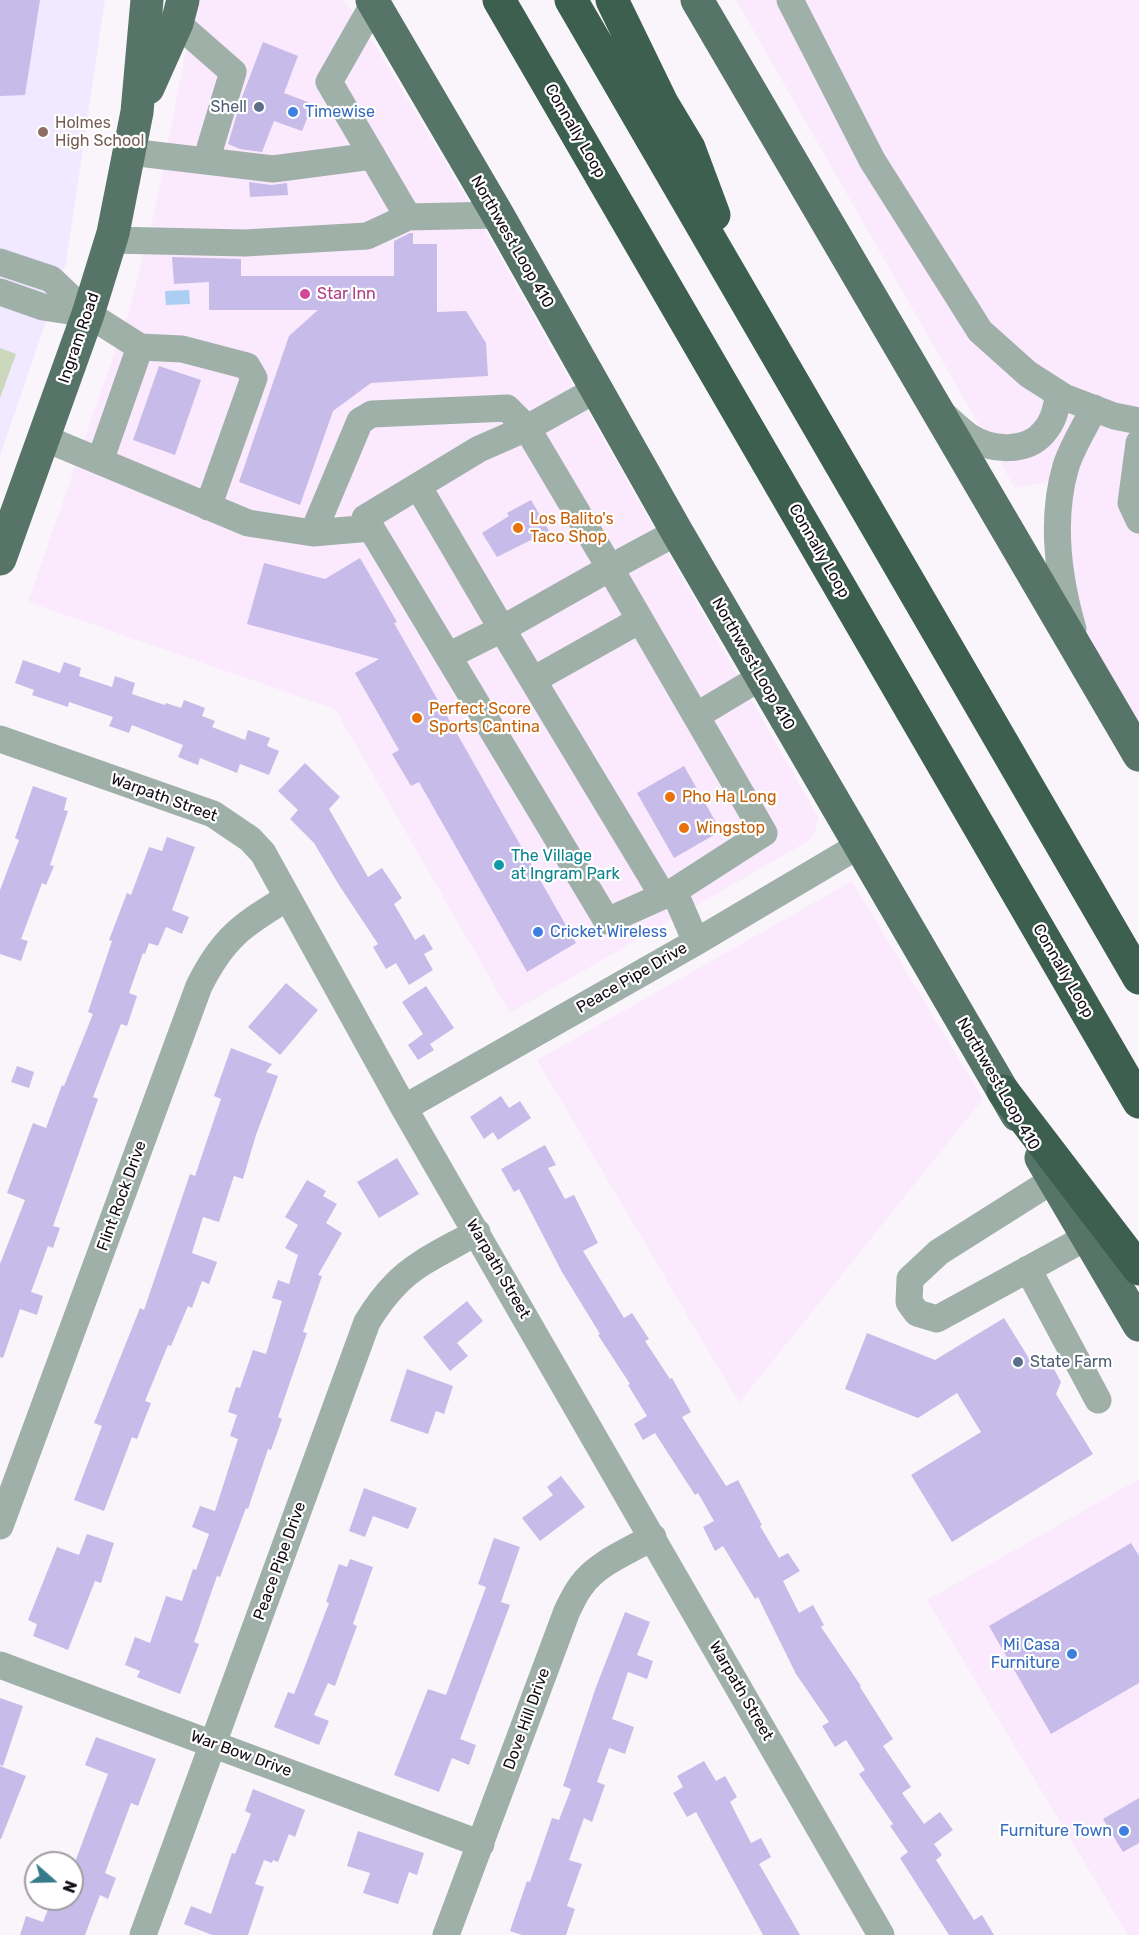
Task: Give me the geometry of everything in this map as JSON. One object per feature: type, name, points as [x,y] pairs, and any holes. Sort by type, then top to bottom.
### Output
[{"type":"highway","name":"Connally Loop","points":[[499,0],[1139,1102]]},
{"type":"highway","points":[[571,0],[1139,978]]},
{"type":"highway","points":[[612,0],[662,104],[689,148],[753,314]]},
{"type":"highway","points":[[1003,1091],[1139,1269]]},
{"type":"main road","name":"Ingram Road","points":[[0,558],[88,314],[111,240],[138,112],[147,0]]},
{"type":"main road","points":[[697,0],[1139,755]]},
{"type":"main road","name":"Northwest Loop 410","points":[[373,2],[498,215],[676,532],[1139,1325]]},
{"type":"main road","name":"Ingram Road","points":[[138,112],[180,12]]},
{"type":"street","points":[[790,0],[872,160],[980,331],[1028,374],[1059,394],[1113,416],[1139,421]]},
{"type":"street","points":[[373,2],[329,82],[408,217]]},
{"type":"street","points":[[180,12],[233,72],[206,161]]},
{"type":"street","points":[[130,152],[273,169],[372,156]]},
{"type":"street","points":[[111,240],[245,243],[367,236],[408,217],[498,215]]},
{"type":"street","points":[[0,262],[51,279],[88,314],[140,347],[182,349],[247,366],[254,378],[208,507]]},
{"type":"street","points":[[0,292],[43,306],[88,314]]},
{"type":"street","points":[[100,461],[140,347]]},
{"type":"street","points":[[313,533],[360,421],[372,414],[507,408],[527,428],[764,833],[668,893],[607,921],[365,518],[479,449],[527,428],[597,389]]},
{"type":"street","points":[[934,408],[970,437],[1002,448],[1013,448],[1035,441],[1043,434],[1053,416],[1059,394]]},
{"type":"street","points":[[1086,664],[1066,605],[1057,530],[1058,508],[1066,465],[1094,408]]},
{"type":"street","points":[[44,438],[248,523],[313,533],[371,528]]},
{"type":"street","points":[[1139,443],[1131,503],[1139,520]]},
{"type":"street","points":[[418,486],[533,680],[668,893],[696,942]]},
{"type":"street","points":[[448,656],[502,629],[676,532]]},
{"type":"street","points":[[533,680],[640,620]]},
{"type":"street","points":[[696,716],[761,677]]},
{"type":"street","name":"Warpath Street","points":[[0,739],[213,814],[250,839],[263,853],[404,1108],[881,1935]]},
{"type":"street","name":"Peace Pipe Drive","points":[[404,1108],[696,942],[858,846]]},
{"type":"street","name":"Flint Rock Drive","points":[[0,1526],[199,987],[212,960],[231,937],[253,918],[287,898]]},
{"type":"street","points":[[1053,1180],[939,1252],[910,1279],[909,1302],[917,1313],[937,1320],[1087,1237]]},
{"type":"street","name":"Peace Pipe Drive","points":[[143,1935],[367,1322],[395,1284],[413,1270],[477,1232]]},
{"type":"street","points":[[1028,1269],[1098,1400]]},
{"type":"street","name":"Dove Hill Drive","points":[[446,1935],[567,1611],[581,1586],[591,1575],[653,1537]]},
{"type":"street","name":"War Bow Drive","points":[[0,1665],[481,1844]]},
{"type":"shaded area","name":"Holmes High School","points":[[0,0],[105,0],[66,263],[0,456]]},
{"type":"shaded area","points":[[202,0],[344,0],[374,43],[467,199],[818,817],[816,829],[810,840],[510,1013],[335,709],[28,602],[130,308],[154,214],[193,14]]},
{"type":"shaded area","points":[[736,0],[1139,0],[1139,736],[1097,659],[1079,612],[1069,565],[1072,496],[1077,477],[1015,488]]},
{"type":"shaded area","points":[[852,881],[983,1099],[739,1403],[537,1060]]},
{"type":"shaded area","points":[[1139,1479],[1139,1935],[1128,1935],[927,1600]]},
{"type":"green space","points":[[0,348],[16,354],[0,398]]},
{"type":"water","points":[[189,290],[190,304],[166,305],[165,291]]},
{"type":"building","points":[[0,0],[40,0],[25,95],[0,96]]},
{"type":"building","name":"Shell","points":[[263,42],[298,56],[284,93],[313,104],[302,131],[274,121],[262,152],[240,149],[228,144],[242,97]]},
{"type":"building","points":[[249,182],[271,185],[287,183],[288,195],[250,197]]},
{"type":"building","points":[[413,233],[413,244],[437,244],[437,312],[466,311],[486,343],[488,376],[371,383],[333,411],[300,505],[239,482],[289,336],[318,310],[209,310],[209,282],[174,284],[172,257],[241,259],[241,276],[394,276],[394,241]]},
{"type":"building","points":[[159,366],[201,380],[175,455],[133,440]]},
{"type":"building","name":"Los Balito's Taco Shop","points":[[531,500],[549,531],[497,557],[482,533],[509,516],[507,513]]},
{"type":"building","name":"The Village at Ingram Park","points":[[360,558],[397,622],[394,623],[576,943],[527,972],[419,782],[411,786],[392,754],[399,750],[355,673],[379,659],[247,624],[264,563],[325,579]]},
{"type":"building","points":[[23,660],[60,673],[64,662],[81,668],[79,676],[112,687],[115,676],[135,683],[132,694],[165,705],[166,703],[181,708],[184,700],[205,708],[202,716],[215,721],[212,727],[245,740],[248,730],[270,738],[267,746],[279,751],[269,775],[240,764],[237,773],[200,758],[198,765],[178,757],[183,745],[132,725],[129,733],[109,726],[113,717],[69,702],[68,707],[32,695],[34,690],[15,683]]},
{"type":"building","points":[[305,763],[340,797],[329,809],[368,877],[382,868],[402,898],[394,904],[415,940],[424,934],[433,949],[424,954],[433,970],[409,985],[396,963],[386,969],[373,947],[378,944],[314,843],[290,819],[298,810],[278,791]]},
{"type":"building","points":[[684,766],[721,831],[674,858],[637,793]]},
{"type":"building","points":[[33,786],[67,798],[64,810],[68,811],[50,865],[54,866],[46,885],[42,883],[21,939],[28,941],[21,961],[0,954],[0,890],[19,840],[15,838]]},
{"type":"building","points":[[167,837],[195,847],[172,910],[189,917],[182,934],[166,927],[158,946],[149,943],[145,954],[143,953],[129,993],[137,996],[127,1026],[121,1024],[93,1097],[98,1099],[53,1226],[60,1228],[53,1248],[48,1246],[31,1292],[43,1296],[37,1315],[20,1309],[3,1358],[0,1357],[0,1264],[25,1200],[7,1193],[33,1123],[46,1128],[93,1014],[88,1012],[112,941],[109,940],[127,893],[131,895],[149,847],[162,851]]},
{"type":"building","points":[[286,983],[318,1010],[280,1055],[248,1027]]},
{"type":"building","points":[[426,986],[454,1028],[430,1044],[434,1050],[418,1060],[408,1045],[423,1034],[402,1002]]},
{"type":"building","points":[[231,1048],[272,1064],[266,1072],[278,1076],[256,1135],[243,1179],[234,1176],[219,1222],[203,1217],[192,1253],[217,1262],[209,1284],[202,1281],[192,1308],[188,1306],[171,1346],[168,1345],[145,1401],[151,1403],[137,1439],[132,1437],[104,1511],[74,1500],[102,1426],[94,1423],[140,1308],[144,1310],[190,1174],[195,1176],[221,1099],[214,1096]]},
{"type":"building","points":[[17,1066],[34,1072],[29,1088],[11,1082]]},
{"type":"building","points":[[501,1096],[509,1108],[520,1101],[531,1118],[498,1140],[493,1132],[484,1139],[470,1117]]},
{"type":"building","points":[[545,1145],[556,1165],[548,1168],[565,1199],[574,1195],[598,1243],[583,1251],[624,1318],[632,1313],[649,1339],[645,1341],[670,1379],[672,1378],[691,1412],[682,1417],[726,1486],[738,1480],[762,1525],[760,1526],[779,1558],[788,1553],[800,1571],[783,1581],[799,1613],[813,1605],[824,1625],[821,1627],[893,1739],[883,1746],[911,1787],[902,1793],[924,1824],[940,1812],[953,1830],[934,1844],[942,1855],[936,1860],[974,1920],[982,1915],[994,1935],[949,1935],[900,1858],[908,1852],[890,1826],[893,1824],[859,1774],[865,1770],[846,1740],[835,1747],[822,1726],[829,1722],[796,1674],[758,1597],[755,1599],[723,1546],[715,1551],[703,1527],[714,1521],[698,1493],[695,1495],[655,1433],[643,1440],[634,1424],[647,1416],[562,1272],[519,1189],[514,1192],[501,1169]]},
{"type":"building","points":[[397,1158],[419,1194],[379,1218],[357,1182]]},
{"type":"building","points":[[307,1180],[326,1191],[323,1196],[337,1204],[326,1223],[342,1233],[318,1275],[322,1276],[303,1332],[307,1333],[278,1417],[282,1419],[271,1450],[268,1449],[248,1509],[246,1508],[220,1577],[217,1576],[194,1642],[199,1644],[180,1694],[137,1677],[140,1671],[125,1665],[135,1637],[150,1643],[166,1596],[182,1601],[193,1569],[196,1570],[209,1534],[192,1527],[200,1506],[215,1511],[238,1439],[230,1436],[237,1415],[228,1412],[236,1387],[240,1388],[253,1350],[266,1354],[282,1301],[272,1298],[278,1280],[289,1284],[298,1255],[285,1248],[298,1225],[285,1217]]},
{"type":"building","points":[[467,1301],[483,1321],[457,1343],[468,1356],[450,1371],[423,1337]]},
{"type":"building","points":[[1004,1318],[1030,1360],[1054,1369],[1061,1382],[1056,1394],[1093,1454],[952,1542],[911,1475],[981,1432],[957,1393],[918,1418],[845,1389],[867,1333],[935,1360]]},
{"type":"building","points":[[407,1369],[453,1386],[444,1414],[436,1411],[428,1434],[390,1421]]},
{"type":"building","points":[[561,1476],[585,1507],[540,1541],[522,1518],[553,1495],[547,1487]]},
{"type":"building","points":[[364,1488],[417,1508],[408,1529],[373,1516],[365,1537],[349,1531]]},
{"type":"building","points":[[87,1534],[114,1543],[101,1583],[95,1581],[68,1650],[33,1636],[37,1624],[28,1620],[57,1547],[79,1555]]},
{"type":"building","points":[[494,1538],[520,1547],[501,1602],[510,1605],[460,1739],[476,1745],[469,1765],[452,1758],[439,1792],[394,1775],[428,1689],[446,1695],[486,1587],[478,1584]]},
{"type":"building","name":"Mi Casa Furniture","points":[[1131,1543],[1139,1556],[1139,1683],[1051,1734],[989,1626]]},
{"type":"building","points":[[350,1559],[373,1567],[353,1624],[357,1626],[335,1686],[328,1683],[314,1715],[329,1721],[319,1745],[274,1727],[288,1692],[294,1694],[329,1603],[326,1602],[339,1564],[347,1567]]},
{"type":"building","points":[[625,1612],[650,1622],[637,1655],[653,1661],[647,1679],[628,1672],[612,1719],[634,1727],[625,1754],[609,1748],[597,1782],[605,1785],[592,1822],[584,1818],[569,1860],[582,1864],[567,1906],[575,1909],[566,1935],[522,1935],[510,1931],[552,1818],[559,1820],[571,1789],[563,1786],[595,1690]]},
{"type":"building","points":[[0,1698],[23,1706],[3,1766],[0,1765]]},
{"type":"building","points":[[96,1737],[156,1759],[138,1806],[131,1803],[105,1873],[116,1878],[108,1899],[100,1895],[85,1935],[20,1935],[26,1916],[43,1922],[47,1911],[84,1911],[84,1851],[79,1851],[108,1774],[85,1765]]},
{"type":"building","points":[[704,1761],[716,1781],[725,1776],[737,1797],[730,1802],[751,1843],[761,1838],[771,1857],[759,1864],[800,1935],[763,1935],[696,1812],[687,1817],[673,1793],[683,1787],[677,1776]]},
{"type":"building","points":[[0,1766],[26,1776],[1,1839],[0,1839]]},
{"type":"building","points":[[253,1789],[305,1810],[295,1837],[289,1834],[278,1862],[273,1860],[272,1863],[264,1860],[255,1884],[264,1887],[248,1935],[212,1935],[184,1924],[191,1906],[211,1914],[232,1853],[235,1854],[251,1814],[245,1811]]},
{"type":"building","name":"Furniture Town","points":[[1139,1798],[1139,1843],[1123,1852],[1103,1819]]},
{"type":"building","points":[[358,1831],[424,1853],[417,1875],[409,1872],[398,1904],[363,1893],[370,1873],[347,1866]]},
{"type":"place","name":"Shell","points":[[259,107]]},
{"type":"place","name":"Timewise","points":[[293,112]]},
{"type":"place","name":"Holmes High School","points":[[43,132]]},
{"type":"place","name":"Star Inn","points":[[305,294]]},
{"type":"place","name":"Los Balito's Taco Shop","points":[[518,528]]},
{"type":"place","name":"Perfect Score Sports Cantina","points":[[417,718]]},
{"type":"place","name":"Pho Ha Long","points":[[670,797]]},
{"type":"place","name":"Wingstop","points":[[684,828]]},
{"type":"place","name":"The Village at Ingram Park","points":[[499,865]]},
{"type":"place","name":"Cricket Wireless","points":[[538,932]]},
{"type":"place","name":"State Farm","points":[[1018,1362]]},
{"type":"place","name":"Mi Casa Furniture","points":[[1072,1654]]},
{"type":"place","name":"Furniture Town","points":[[1124,1831]]}]
